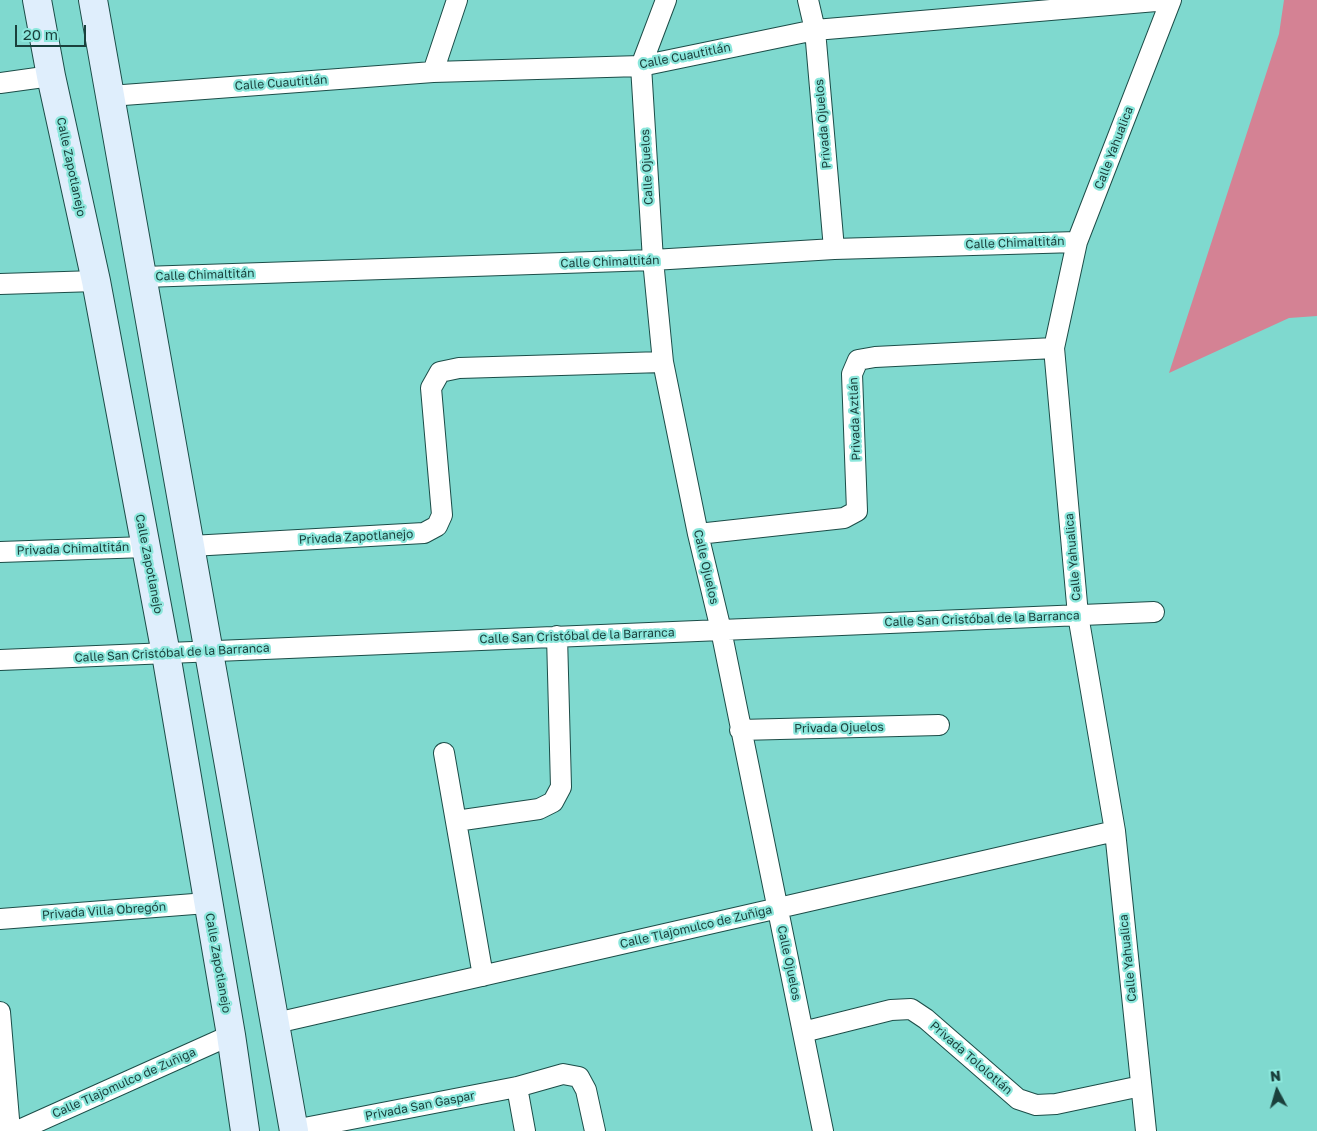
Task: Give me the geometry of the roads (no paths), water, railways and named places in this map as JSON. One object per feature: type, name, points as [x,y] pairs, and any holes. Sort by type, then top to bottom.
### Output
[{"type":"street","name":"Calle Zapotlanejo","points":[[38,0],[51,76],[96,281],[166,654],[231,1035],[245,1131]]},
{"type":"street","points":[[93,0],[294,1131]]},
{"type":"street","points":[[433,72],[457,0]]},
{"type":"street","name":"Calle Ojuelos","points":[[666,0],[641,66],[652,260],[663,362],[698,534],[721,630],[823,1131]]},
{"type":"street","name":"Privada Ojuelos","points":[[808,0],[815,30],[834,249]]},
{"type":"street","name":"Calle Cuautitlán","points":[[110,96],[433,72],[641,66],[815,30],[1168,0]]},
{"type":"street","name":"Calle Yahualica","points":[[1146,1131],[1115,832],[1078,615],[1054,348],[1077,242],[1171,0]]},
{"type":"street","points":[[0,83],[51,76]]},
{"type":"street","name":"Calle Chimaltitán","points":[[143,277],[652,260],[834,249],[1077,242]]},
{"type":"street","points":[[0,284],[96,281]]},
{"type":"street","name":"Privada Aztlán","points":[[698,534],[844,518],[857,512],[852,374],[858,360],[875,357],[1054,348]]},
{"type":"street","name":"Privada Zapotlanejo","points":[[191,546],[424,533],[437,526],[442,515],[431,388],[440,372],[459,368],[663,362]]},
{"type":"street","name":"Privada Chimaltitán","points":[[0,552],[146,547]]},
{"type":"street","name":"Calle San Cristóbal de la Barranca","points":[[0,660],[1154,612]]},
{"type":"street","points":[[456,821],[539,809],[553,802],[561,787],[557,636]]},
{"type":"street","name":"Privada Ojuelos","points":[[740,730],[938,725]]},
{"type":"street","points":[[444,752],[483,976]]},
{"type":"street","name":"Calle Tlajomulco de Zuñiga","points":[[276,1022],[1115,832]]},
{"type":"street","name":"Privada Villa Obregón","points":[[0,918],[208,903]]},
{"type":"street","name":"Privada Tololotlán","points":[[803,1032],[891,1010],[911,1009],[926,1019],[1018,1099],[1036,1105],[1056,1104],[1141,1086]]},
{"type":"street","points":[[0,1012],[10,1131]]},
{"type":"street","name":"Calle Tlajomulco de Zuñiga","points":[[17,1131],[231,1035]]},
{"type":"street","name":"Privada San Gaspar","points":[[294,1131],[517,1087],[563,1074],[579,1077],[586,1090],[595,1131]]},
{"type":"street","points":[[517,1087],[525,1131]]}]
